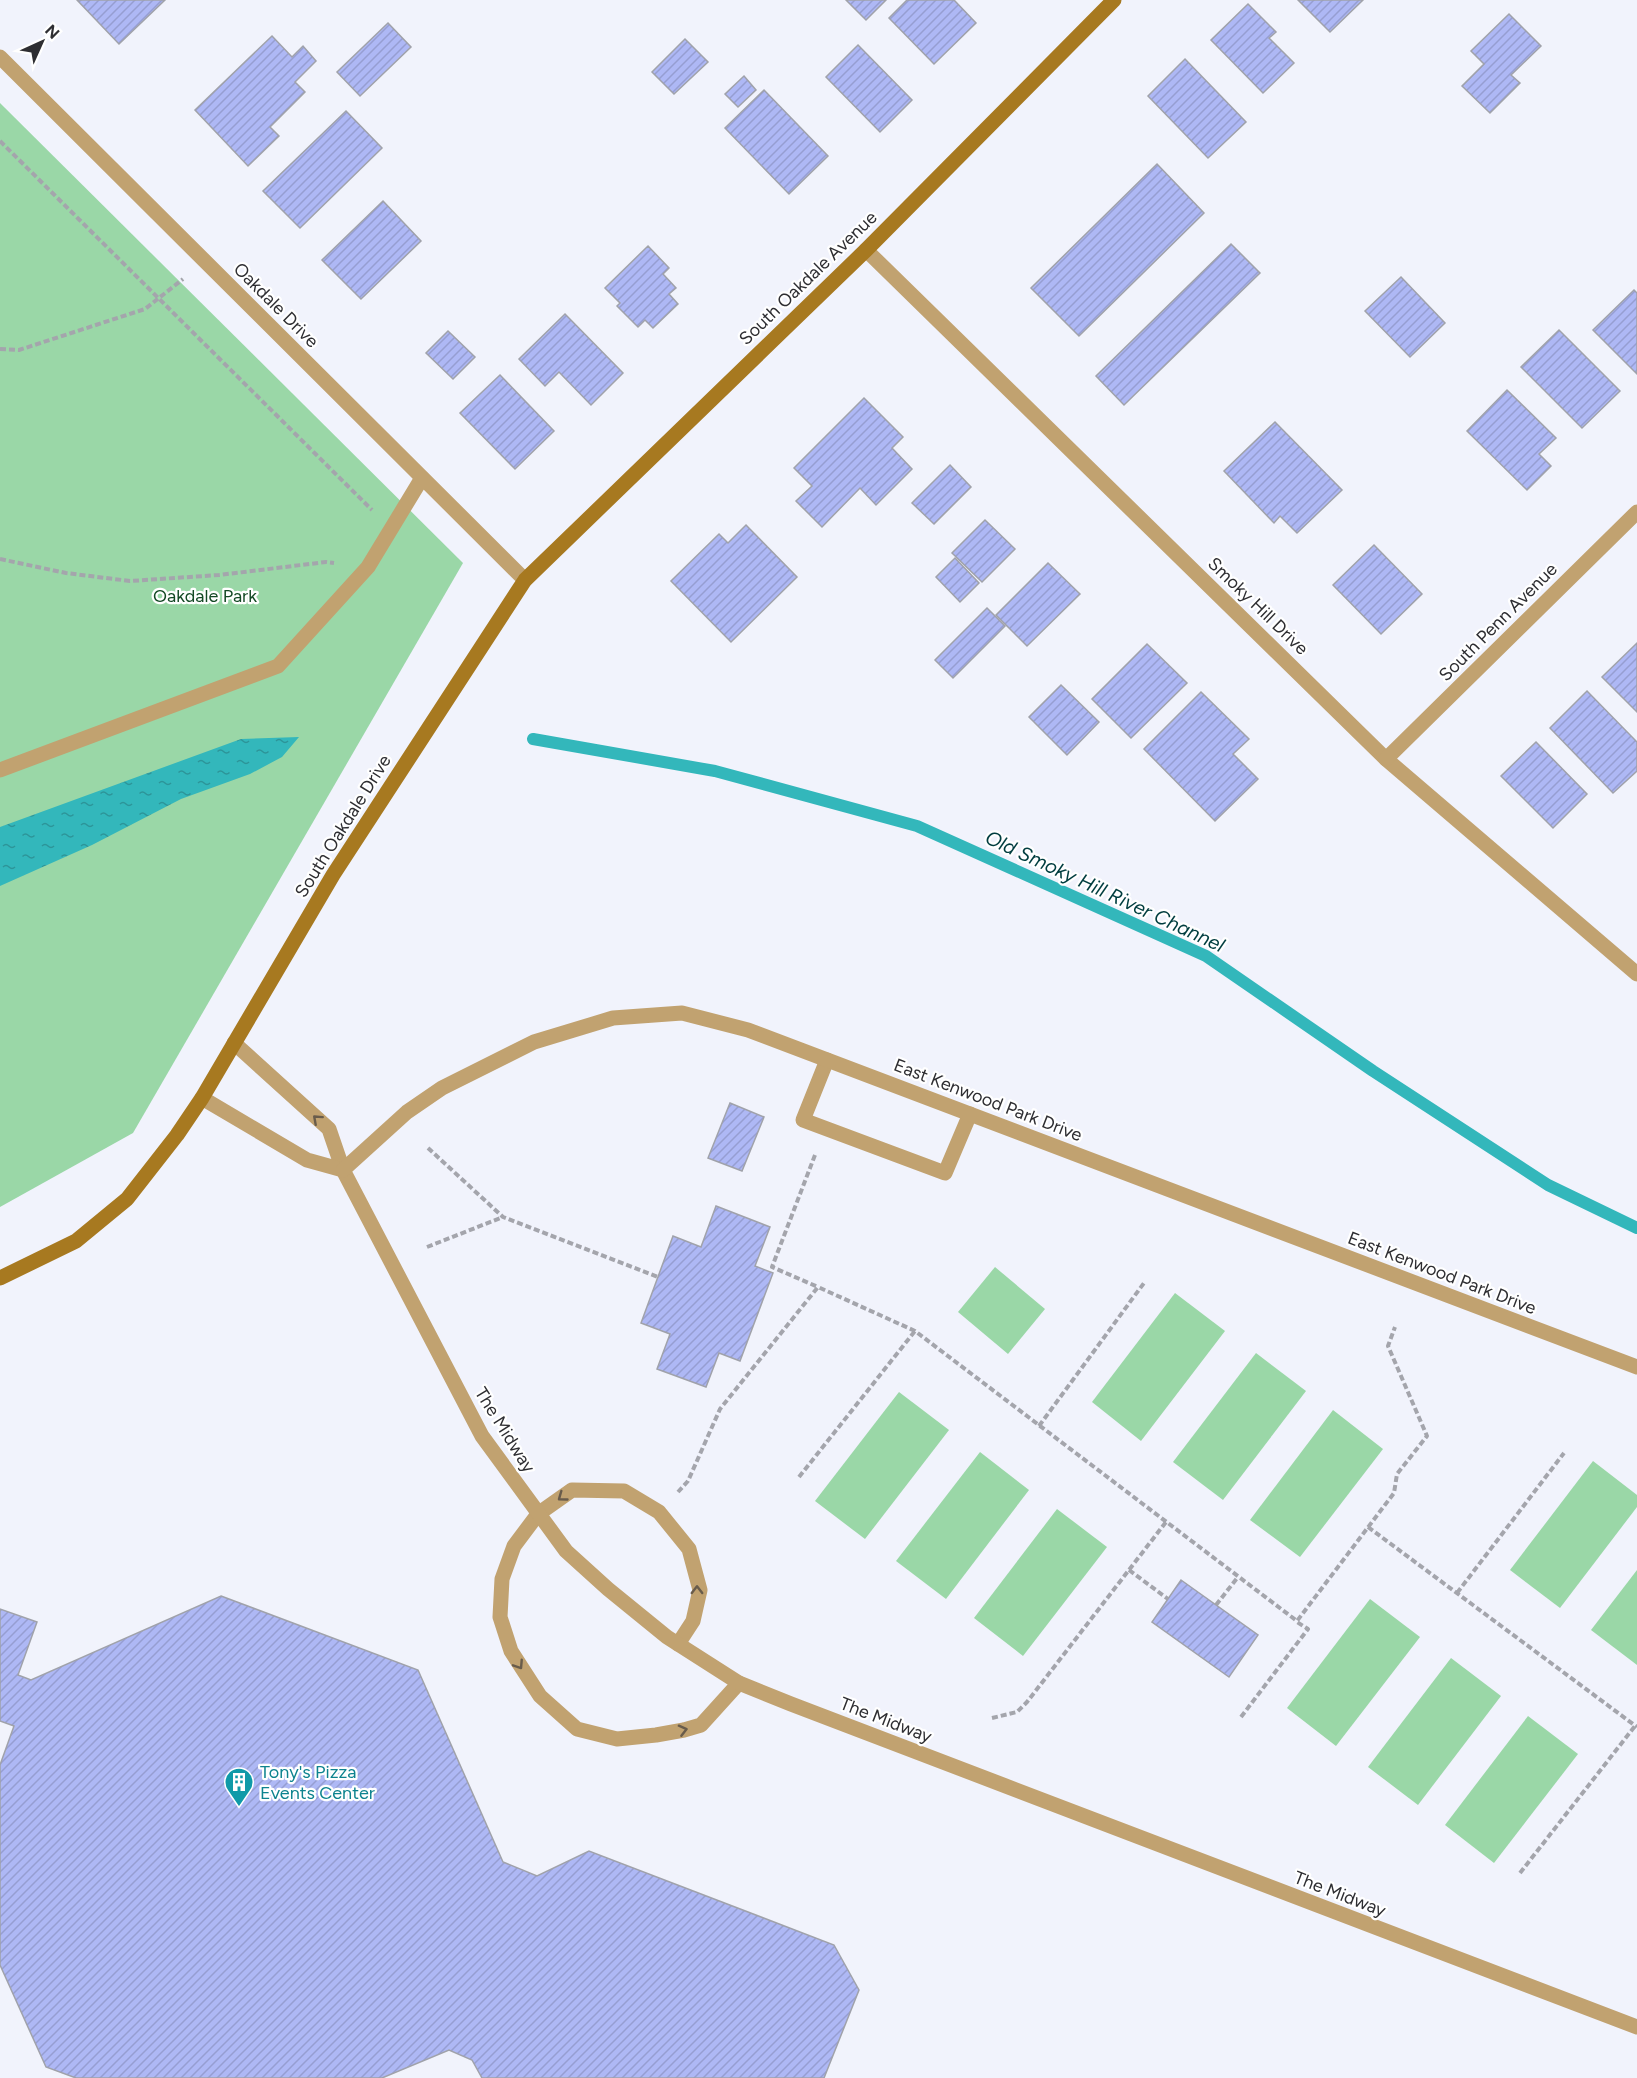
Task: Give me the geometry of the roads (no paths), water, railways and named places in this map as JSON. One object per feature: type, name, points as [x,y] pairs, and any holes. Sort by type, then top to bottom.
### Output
[{"type":"street","name":"South Oakdale Avenue","points":[[525,580],[866,250],[1109,2]]},
{"type":"street","name":"Oakdale Drive","points":[[0,57],[525,580]]},
{"type":"street","name":"Smoky Hill Drive","points":[[866,250],[1386,759],[1637,974]]},
{"type":"street","points":[[0,770],[278,666],[368,567],[422,478]]},
{"type":"street","name":"South Penn Avenue","points":[[1386,759],[1637,512]]},
{"type":"street","name":"South Oakdale Drive","points":[[0,1278],[76,1241],[127,1199],[177,1135],[202,1098],[333,875],[525,580]]},
{"type":"street","name":"East Kenwood Park Drive","points":[[343,1170],[407,1112],[442,1088],[534,1042],[613,1018],[682,1013],[748,1030],[1637,1367]]},
{"type":"street","name":"The Midway","points":[[234,1043],[329,1129],[343,1170],[482,1436],[538,1514],[574,1558],[608,1589],[678,1644],[740,1683],[1070,1812],[1637,2028]]},
{"type":"street","points":[[827,1060],[803,1119],[825,1128],[945,1173],[970,1114]]},
{"type":"street","points":[[202,1098],[307,1160],[343,1170]]},
{"type":"street","points":[[678,1644],[693,1621],[700,1590],[688,1549],[659,1512],[624,1491],[572,1490],[538,1514],[514,1546],[502,1579],[500,1617],[511,1651],[540,1696],[577,1729],[617,1739],[656,1736],[684,1730],[701,1725],[740,1683]]},
{"type":"water","points":[[299,737],[282,757],[250,774],[181,799],[92,845],[0,886],[0,827],[241,739]]},
{"type":"waterway","name":"Old Smoky Hill River Channel","points":[[533,739],[715,771],[917,826],[1206,956],[1373,1071],[1548,1185],[1637,1228]]},
{"type":"place","name":"Tony's Pizza Events Center","points":[[239,1808]]},
{"type":"park label","name":"Oakdale Park","points":[[205,596]]}]
